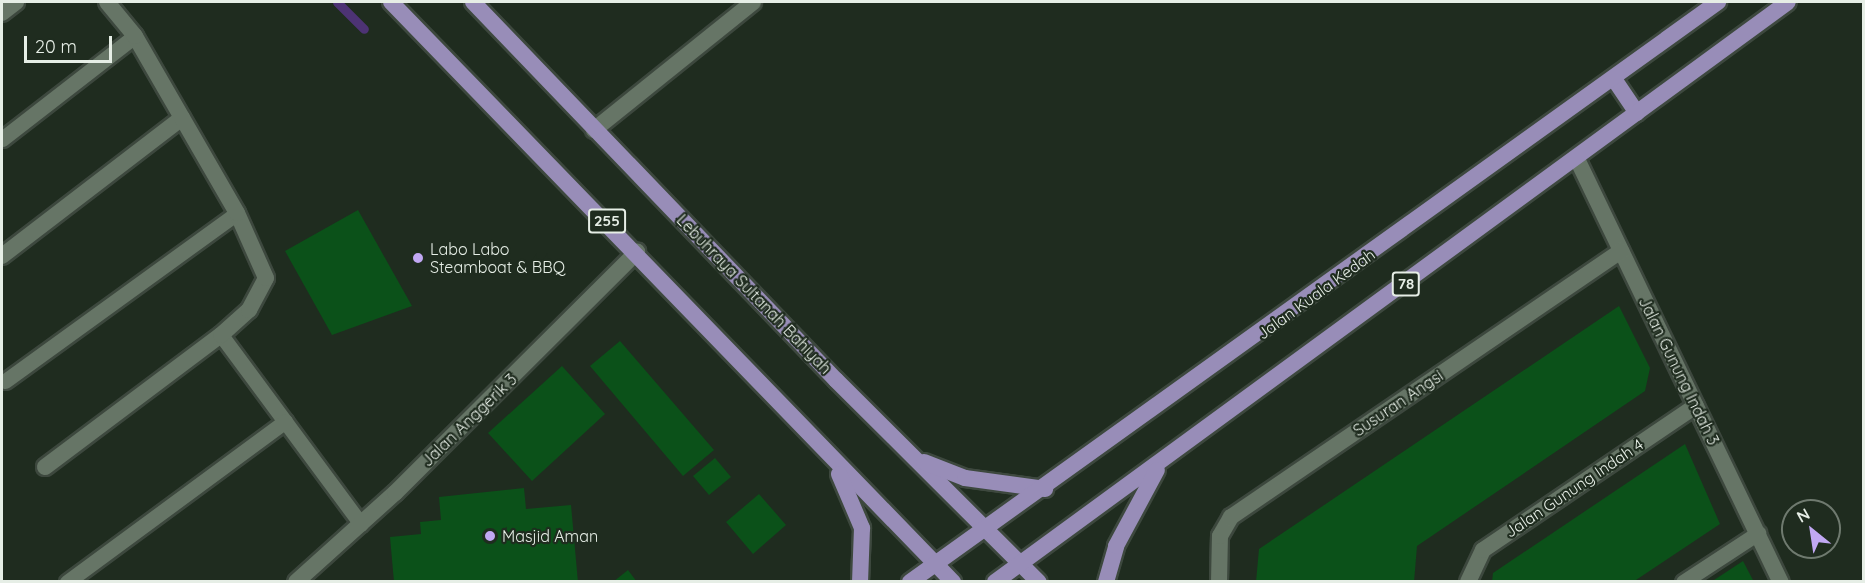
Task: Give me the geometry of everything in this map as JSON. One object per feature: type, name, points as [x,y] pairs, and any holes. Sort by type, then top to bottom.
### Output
[{"type":"main road","name":"255","points":[[391,2],[637,252],[818,445],[953,582]]},
{"type":"main road","name":"Lebuhraya Sultanah Bahiyah","points":[[473,2],[594,130],[1039,582]]},
{"type":"main road","name":"Jalan Kuala Kedah","points":[[910,582],[985,528],[1045,489],[1718,2]]},
{"type":"main road","name":"78","points":[[995,582],[1577,159],[1788,2]]},
{"type":"main road","points":[[1614,79],[1636,113]]},
{"type":"main road","points":[[897,440],[927,465],[965,478],[1045,489]]},
{"type":"main road","points":[[818,445],[846,483],[862,528],[860,582]]},
{"type":"main road","points":[[1106,582],[1134,507],[1162,462]]},
{"type":"street","points":[[2,12],[16,2]]},
{"type":"street","points":[[45,467],[221,335],[249,310],[266,278],[237,213],[135,36],[107,2]]},
{"type":"street","points":[[594,130],[753,2]]},
{"type":"street","points":[[2,256],[182,118]]},
{"type":"street","name":"Jalan Gunung Indah 3","points":[[1577,159],[1781,582]]},
{"type":"street","name":"Susuran Angsi","points":[[1219,582],[1220,536],[1231,518],[1621,251]]},
{"type":"street","name":"Jalan Anggerik 3","points":[[296,582],[361,524],[637,252]]},
{"type":"street","name":"Jalan Gunung Indah 4","points":[[1468,582],[1483,550],[1696,406]]},
{"type":"lane","points":[[2,139],[135,36]]},
{"type":"lane","points":[[5,381],[237,213]]},
{"type":"lane","points":[[221,335],[361,524]]},
{"type":"lane","points":[[67,582],[285,421]]},
{"type":"lane","points":[[1683,582],[1758,533]]},
{"type":"building","points":[[358,210],[412,306],[332,335],[285,251]]},
{"type":"building","points":[[1619,306],[1650,368],[1645,391],[1417,546],[1414,582],[1256,582],[1259,549]]},
{"type":"building","points":[[620,341],[714,450],[683,476],[590,366]]},
{"type":"building","points":[[562,366],[605,414],[532,481],[488,433]]},
{"type":"building","points":[[1685,444],[1720,524],[1633,582],[1492,582],[1493,573]]},
{"type":"building","points":[[715,458],[731,477],[709,495],[693,476]]},
{"type":"building","name":"Masjid Aman","points":[[524,488],[526,509],[571,505],[578,582],[394,582],[390,537],[421,534],[420,522],[441,520],[439,497]]},
{"type":"building","points":[[759,494],[786,525],[753,554],[726,522]]},
{"type":"building","points":[[1743,561],[1754,582],[1711,582]]},
{"type":"building","points":[[628,570],[637,582],[613,582]]},
{"type":"waterway","points":[[337,2],[364,29]]},
{"type":"place","name":"Labo Labo Steamboat & BBQ","points":[[418,258]]},
{"type":"place","name":"Masjid Aman","points":[[490,536]]}]
